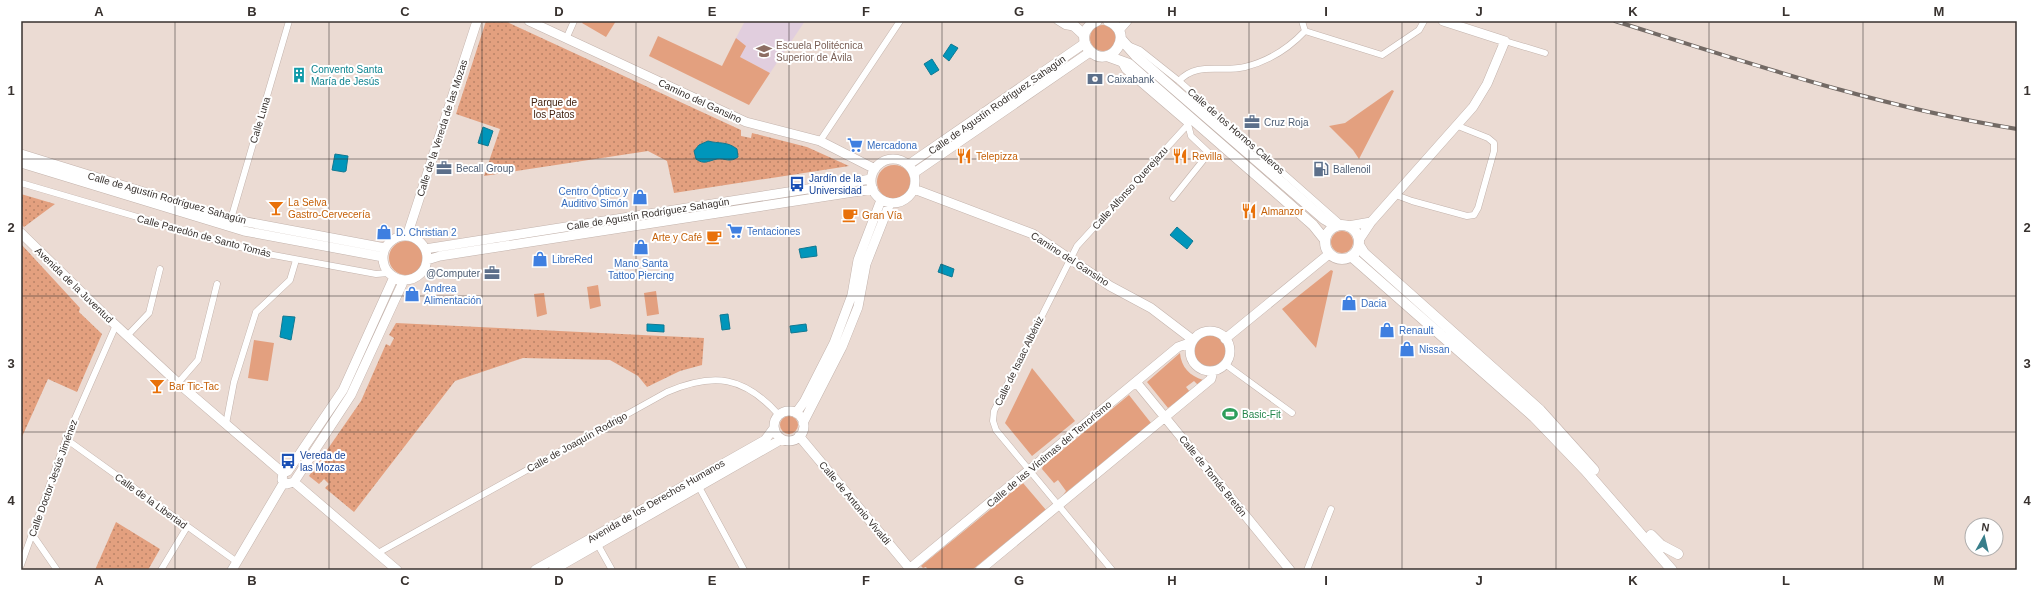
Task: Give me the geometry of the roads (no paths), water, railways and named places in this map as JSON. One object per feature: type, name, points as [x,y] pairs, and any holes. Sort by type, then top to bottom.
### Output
[{"type":"main road","points":[[1084,39],[1089,26],[1097,21]]},
{"type":"main road","points":[[1107,56],[1117,50],[1121,38],[1114,24],[1108,21]]},
{"type":"main road","points":[[1073,25],[1084,39],[1090,52]]},
{"type":"main road","name":"Calle de los Hornos Caleros","points":[[1121,38],[1136,56],[1318,214],[1342,225]]},
{"type":"main road","name":"Calle de los Hornos Caleros","points":[[1090,52],[1098,56],[1107,56],[1119,59],[1129,64],[1190,122],[1307,220],[1325,240]]},
{"type":"main road","points":[[1359,243],[1351,256],[1342,259],[1329,254],[1325,245],[1325,240],[1328,231],[1342,225],[1356,232],[1364,253],[1540,410],[1569,441],[1630,514],[1651,544]]},
{"type":"main road","points":[[1351,256],[1534,417],[1585,470],[1651,544],[1672,570]]},
{"type":"main road","points":[[1630,514],[1661,545],[1678,554]]},
{"type":"street","name":"Calle Luna","points":[[231,219],[289,21]]},
{"type":"street","name":"Calle de la Vereda de las Mozas","points":[[407,236],[477,21]]},
{"type":"street","name":"Camino del Gansino","points":[[529,21],[746,122],[820,141],[875,169]]},
{"type":"street","points":[[566,39],[574,21]]},
{"type":"street","points":[[820,141],[900,21]]},
{"type":"street","points":[[1057,21],[1065,26],[1073,25]]},
{"type":"street","points":[[1121,38],[1127,21]]},
{"type":"street","points":[[1302,21],[1306,31]]},
{"type":"street","points":[[1306,31],[1382,55],[1419,30],[1424,21]]},
{"type":"street","points":[[1443,21],[1545,53]]},
{"type":"street","points":[[1179,81],[1186,73],[1193,70],[1222,70],[1245,67],[1267,60],[1285,50],[1306,31]]},
{"type":"street","name":"Calle de los Hornos Caleros","points":[[1121,38],[1140,50],[1179,81],[1342,225]]},
{"type":"street","name":"Calle de Agustín Rodríguez Sahagún","points":[[908,165],[1084,39]]},
{"type":"street","points":[[1359,243],[1371,222],[1458,126],[1473,107],[1487,84],[1505,41]]},
{"type":"street","name":"Calle de Agustín Rodríguez Sahagún","points":[[914,173],[1090,52]]},
{"type":"street","name":"Calle de los Hornos Caleros","points":[[1173,198],[1209,153],[1191,136],[1190,122]]},
{"type":"street","name":"Calle Alfonso Querejazu","points":[[1069,259],[1077,246],[1190,122]]},
{"type":"street","points":[[1396,195],[1412,201],[1467,216],[1474,215],[1478,208],[1494,151],[1494,142],[1488,138],[1458,126]]},
{"type":"street","name":"Calle de Agustín Rodríguez Sahagún","points":[[21,154],[231,219],[384,253]]},
{"type":"street","points":[[891,159],[903,161],[908,165],[914,173],[916,181],[914,189],[905,200],[890,203],[881,200],[873,190],[871,179],[875,169],[884,161],[891,159]]},
{"type":"street","name":"Calle de Agustín Rodríguez Sahagún","points":[[21,163],[244,232],[384,253]]},
{"type":"street","name":"Calle de Agustín Rodríguez Sahagún","points":[[425,248],[871,179]]},
{"type":"street","name":"Calle Paredón de Santo Tomás","points":[[21,183],[229,244],[296,260],[376,274],[392,275]]},
{"type":"street","name":"Camino del Gansino","points":[[914,189],[1033,234],[1110,286],[1151,308],[1192,341]]},
{"type":"street","name":"Calle de Agustín Rodríguez Sahagún","points":[[427,260],[440,256],[873,190]]},
{"type":"street","points":[[796,413],[804,402],[834,344],[852,295],[858,260],[881,200]]},
{"type":"street","points":[[803,423],[796,413],[787,411],[779,415],[776,419],[774,428],[778,436],[782,439],[790,440],[799,436],[803,428],[803,423],[842,347],[858,307],[866,264],[890,203]]},
{"type":"street","points":[[1342,225],[1371,222]]},
{"type":"street","name":"Avenida de la Juventud","points":[[21,233],[178,383],[285,476],[293,473],[294,480]]},
{"type":"street","points":[[407,236],[414,238],[425,248],[427,260],[423,270],[415,278],[404,280],[392,275],[385,266],[384,253],[390,241],[398,237],[407,236]]},
{"type":"street","points":[[1225,339],[1329,254]]},
{"type":"street","name":"Calle de Isaac Albéniz","points":[[1069,259],[994,411],[993,421],[996,430],[1112,570]]},
{"type":"street","points":[[226,424],[234,382],[256,312],[290,280],[296,260]]},
{"type":"street","points":[[128,336],[149,313],[160,269]]},
{"type":"street","points":[[234,566],[285,476],[343,390],[392,275]]},
{"type":"street","points":[[397,570],[294,480],[351,395],[404,280]]},
{"type":"street","points":[[178,383],[198,360],[217,284]]},
{"type":"street","name":"Calle Doctor Jesús Jiménez","points":[[21,564],[66,439],[116,325]]},
{"type":"street","points":[[1206,332],[1216,333],[1225,339],[1230,351],[1225,364],[1213,371],[1202,370],[1193,363],[1190,353],[1192,341],[1206,332]]},
{"type":"street","name":"Calle de las Víctimas del Terrorismo","points":[[910,570],[1178,347],[1192,341]]},
{"type":"street","points":[[1225,364],[1292,413]]},
{"type":"street","points":[[980,570],[1211,379],[1213,371]]},
{"type":"street","name":"Calle de Joaquín Rodrigo","points":[[378,554],[661,396],[689,383],[714,380],[735,383],[754,391],[779,415]]},
{"type":"street","name":"Calle de Tomás Bretón","points":[[1136,382],[1290,570]]},
{"type":"street","name":"Avenida de los Derechos Humanos","points":[[535,570],[765,440],[774,428]]},
{"type":"street","name":"Calle de Antonio Vivaldi","points":[[799,436],[910,570]]},
{"type":"street","name":"Calle de la Libertad","points":[[66,439],[187,527],[234,566]]},
{"type":"street","name":"Avenida de los Derechos Humanos","points":[[553,570],[782,439]]},
{"type":"street","points":[[699,487],[744,570]]},
{"type":"street","points":[[1307,570],[1331,509]]},
{"type":"street","points":[[161,570],[187,527]]},
{"type":"street","points":[[32,534],[57,570]]},
{"type":"street","points":[[598,545],[612,570]]},
{"type":"water","points":[[951,44],[958,48],[949,61],[943,56]]},
{"type":"water","points":[[932,59],[939,70],[931,75],[924,64]]},
{"type":"water","points":[[483,127],[493,131],[488,146],[478,143]]},
{"type":"water","points":[[708,141],[733,146],[737,149],[738,157],[730,160],[717,159],[704,162],[699,161],[696,159],[694,151],[699,145]]},
{"type":"water","points":[[335,154],[348,156],[346,171],[332,170]]},
{"type":"water","points":[[1177,227],[1193,241],[1187,249],[1170,235]]},
{"type":"water","points":[[816,246],[817,256],[801,258],[799,249]]},
{"type":"water","points":[[941,264],[954,269],[952,277],[938,272]]},
{"type":"water","points":[[728,314],[730,329],[722,330],[720,315]]},
{"type":"water","points":[[283,316],[295,317],[291,340],[280,337]]},
{"type":"water","points":[[647,324],[664,325],[664,332],[647,331]]},
{"type":"water","points":[[806,324],[807,331],[791,333],[790,326]]},
{"type":"railway","points":[[1615,21],[1764,68],[1864,96],[1915,109],[2017,129]]},
{"type":"place","name":"Escuela Politécnica Superior de Ávila","points":[[764,51]]},
{"type":"place","name":"Convento Santa María de Jesús","points":[[299,75]]},
{"type":"place","name":"Caixabank","points":[[1095,79]]},
{"type":"place","name":"Cruz Roja","points":[[1252,122]]},
{"type":"place","name":"Mercadona","points":[[855,145]]},
{"type":"place","name":"Telepizza","points":[[964,156]]},
{"type":"place","name":"Revilla","points":[[1180,156]]},
{"type":"place","name":"Becall Group","points":[[444,168]]},
{"type":"place","name":"Ballenoil","points":[[1321,169]]},
{"type":"place","name":"Jardín de la Universidad","points":[[797,184]]},
{"type":"place","name":"Centro Óptico y Auditivo Simón","points":[[640,197]]},
{"type":"place","name":"La Selva Gastro-Cervecería","points":[[276,208]]},
{"type":"place","name":"Almanzor","points":[[1249,211]]},
{"type":"place","name":"Gran Vía","points":[[850,215]]},
{"type":"place","name":"Tentaciones","points":[[735,231]]},
{"type":"place","name":"D. Christian 2","points":[[384,232]]},
{"type":"place","name":"Arte y Café","points":[[714,237]]},
{"type":"place","name":"Mano Santa Tattoo Piercing","points":[[641,247]]},
{"type":"place","name":"LibreRed","points":[[540,259]]},
{"type":"place","name":"@Computer","points":[[492,273]]},
{"type":"place","name":"Andrea Alimentación","points":[[412,294]]},
{"type":"place","name":"Dacia","points":[[1349,303]]},
{"type":"place","name":"Renault","points":[[1387,330]]},
{"type":"place","name":"Nissan","points":[[1407,349]]},
{"type":"place","name":"Bar Tic-Tac","points":[[157,386]]},
{"type":"place","name":"Basic-Fit","points":[[1230,414]]},
{"type":"place","name":"Vereda de las Mozas","points":[[288,461]]},
{"type":"park label","name":"Parque de los Patos","points":[[554,108]]}]
